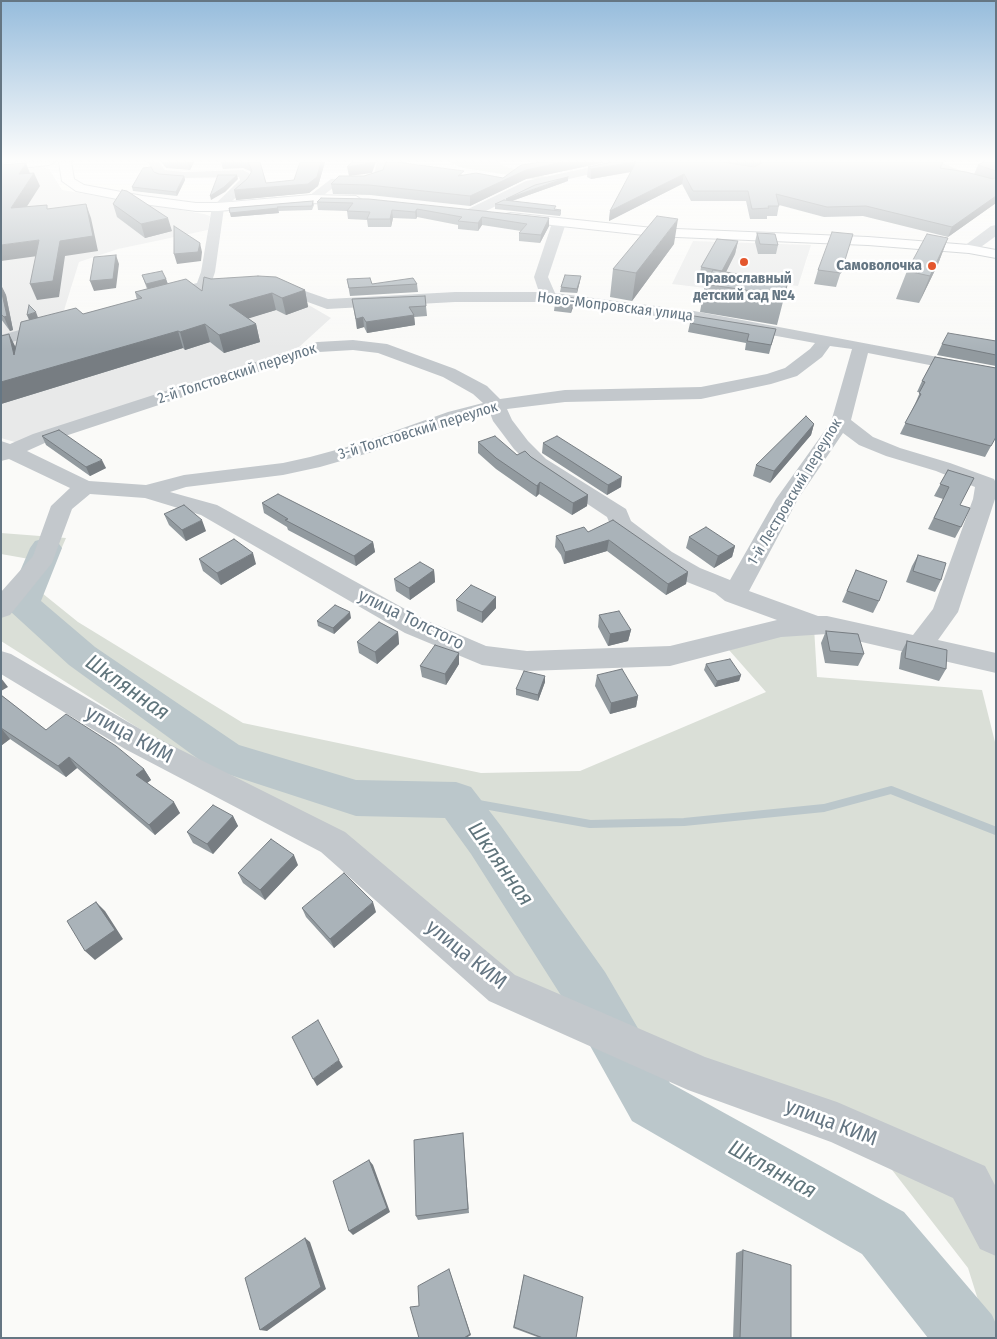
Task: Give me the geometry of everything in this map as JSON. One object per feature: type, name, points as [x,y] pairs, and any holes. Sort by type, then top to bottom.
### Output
[{"type":"main road","points":[[575,224],[653,232],[868,241],[969,249],[996,254]]},
{"type":"street","points":[[203,286],[208,272],[215,224]]},
{"type":"street","points":[[549,297],[541,277],[559,224]]},
{"type":"street","points":[[969,249],[996,229]]},
{"type":"street","name":"Ново-Мопровская улица","points":[[152,299],[203,286],[216,289],[262,286],[282,288],[327,304],[455,297],[549,297],[694,316],[996,373]]},
{"type":"street","points":[[1,340],[67,322]]},
{"type":"street","name":"3-й Толстовский переулок","points":[[147,492],[184,481],[283,469],[313,463],[365,448],[455,416],[496,405],[565,396],[701,393],[771,378],[791,372],[816,353],[826,340]]},
{"type":"street","name":"2-й Толстовский переулок","points":[[3,451],[317,348],[353,344],[382,348],[449,373],[480,390],[496,405]]},
{"type":"street","name":"1-й Лестровский переулок","points":[[734,595],[787,499],[841,422],[861,346]]},
{"type":"street","points":[[496,405],[502,421],[521,445],[539,463],[618,514],[620,524],[664,557],[691,574],[724,586],[734,595],[800,620],[827,625]]},
{"type":"street","points":[[841,422],[866,441],[991,485],[984,499],[945,612],[920,645]]},
{"type":"street","name":"улица Толстого","points":[[3,451],[85,488],[147,492],[209,510],[414,626],[482,655],[527,660],[670,656],[781,628],[827,625],[996,662]]},
{"type":"street","points":[[2,608],[44,558],[62,506],[85,488]]},
{"type":"street","name":"улица КИМ","points":[[1,661],[136,741],[333,842],[502,988],[702,1076],[837,1123],[969,1182],[996,1233]]},
{"type":"shaded area","points":[[1,224],[209,224],[208,230],[118,249],[79,262],[61,320],[1,336]]},
{"type":"shaded area","name":"Православный детский сад №4","points":[[693,241],[811,245],[798,286],[742,280],[730,291],[672,284]]},
{"type":"shaded area","points":[[281,289],[331,318],[299,347],[18,443],[1,438],[1,344],[191,292]]},
{"type":"shaded area","points":[[1,533],[66,538],[42,593],[78,622],[243,723],[481,773],[580,771],[766,692],[729,650],[814,627],[817,677],[982,690],[996,746],[996,1338],[990,1338],[968,1268],[872,1144],[607,1041],[367,873],[1,641],[1,595],[35,560],[1,554]]},
{"type":"building","points":[[1,224],[90,224],[93,236],[60,241],[53,281],[30,284],[39,240],[1,245]]},
{"type":"building","points":[[527,224],[546,224],[541,235],[519,233]]},
{"type":"building","points":[[650,224],[674,224],[636,273],[613,269]]},
{"type":"building","points":[[942,224],[956,224],[952,227]]},
{"type":"building","points":[[174,226],[200,243],[198,252],[174,254]]},
{"type":"building","points":[[832,232],[853,234],[841,273],[818,270]]},
{"type":"building","points":[[757,233],[775,234],[778,245],[760,244]]},
{"type":"building","points":[[927,234],[948,238],[930,276],[907,271]]},
{"type":"building","points":[[717,239],[738,241],[722,271],[701,267]]},
{"type":"building","points":[[116,255],[113,279],[90,281],[94,257]]},
{"type":"building","points":[[713,270],[788,282],[784,296],[705,284]]},
{"type":"building","points":[[162,271],[166,279],[146,284],[142,275]]},
{"type":"building","points":[[565,275],[581,276],[577,289],[561,287]]},
{"type":"building","points":[[258,276],[276,277],[305,290],[282,298],[272,293],[229,305],[256,324],[219,335],[205,324],[1,382],[1,336],[9,334],[14,355],[21,322],[76,308],[83,314],[142,298],[135,292],[186,279],[202,291],[204,277],[211,279]]},
{"type":"building","points":[[370,278],[372,284],[413,278],[417,284],[349,288],[347,279]]},
{"type":"building","points":[[1,289],[7,316],[4,317],[1,314]]},
{"type":"building","points":[[425,296],[426,306],[409,307],[414,315],[366,322],[363,317],[356,319],[352,299]]},
{"type":"building","points":[[557,296],[574,298],[572,305],[555,303]]},
{"type":"building","points":[[29,305],[36,312],[27,315]]},
{"type":"building","points":[[694,316],[776,329],[771,345],[747,341],[749,334],[690,323]]},
{"type":"building","points":[[948,333],[996,341],[996,355],[942,344]]},
{"type":"building","points":[[935,357],[996,368],[996,437],[991,446],[905,423],[921,394],[919,393],[925,382],[922,381]]},
{"type":"building","points":[[806,416],[814,424],[774,471],[756,465]]},
{"type":"building","points":[[59,430],[102,460],[86,467],[42,436]]},
{"type":"building","points":[[495,436],[517,455],[525,451],[588,495],[573,503],[540,482],[537,486],[496,458],[478,442]]},
{"type":"building","points":[[557,436],[622,477],[608,485],[543,443]]},
{"type":"building","points":[[948,470],[974,478],[960,505],[970,508],[961,527],[934,518],[949,487],[940,484]]},
{"type":"building","points":[[278,494],[373,542],[354,556],[285,520],[288,519],[262,503]]},
{"type":"building","points":[[184,505],[202,520],[182,530],[164,514]]},
{"type":"building","points":[[613,520],[688,572],[668,584],[609,540],[565,552],[556,536],[584,527],[588,532]]},
{"type":"building","points":[[706,527],[735,546],[718,556],[689,537]]},
{"type":"building","points":[[234,539],[253,553],[217,573],[199,559]]},
{"type":"building","points":[[918,555],[946,563],[941,580],[913,571]]},
{"type":"building","points":[[420,562],[434,570],[409,588],[394,579]]},
{"type":"building","points":[[856,570],[887,581],[879,601],[847,591]]},
{"type":"building","points":[[471,585],[496,597],[482,612],[456,600]]},
{"type":"building","points":[[335,605],[350,612],[333,628],[317,621]]},
{"type":"building","points":[[619,611],[631,630],[610,634],[599,615]]},
{"type":"building","points":[[379,622],[398,632],[375,652],[357,642]]},
{"type":"building","points":[[826,631],[858,634],[864,654],[830,651]]},
{"type":"building","points":[[907,641],[947,650],[946,669],[905,658]]},
{"type":"building","points":[[435,645],[459,653],[445,674],[420,666]]},
{"type":"building","points":[[730,659],[741,675],[717,681],[706,664]]},
{"type":"building","points":[[622,669],[638,696],[611,703],[597,675]]},
{"type":"building","points":[[524,671],[545,676],[538,695],[516,689]]},
{"type":"building","points":[[1,695],[46,730],[66,714],[116,746],[144,769],[136,775],[174,802],[149,825],[69,757],[58,766],[1,728]]},
{"type":"building","points":[[213,805],[233,816],[207,844],[187,832]]},
{"type":"building","points":[[271,839],[294,855],[260,890],[238,873]]},
{"type":"building","points":[[344,873],[373,902],[330,939],[302,908]]},
{"type":"building","points":[[96,902],[115,930],[85,951],[67,921]]},
{"type":"building","points":[[318,1020],[339,1060],[313,1079],[292,1037]]},
{"type":"building","points":[[463,1133],[468,1209],[416,1216],[414,1140]]},
{"type":"building","points":[[369,1160],[387,1208],[349,1231],[333,1181]]},
{"type":"building","points":[[305,1238],[321,1287],[260,1330],[245,1278]]},
{"type":"building","points":[[743,1250],[791,1265],[791,1338],[740,1338]]},
{"type":"building","points":[[449,1269],[470,1334],[464,1338],[419,1338],[410,1307],[419,1306],[418,1286]]},
{"type":"building","points":[[524,1275],[583,1297],[576,1338],[543,1338],[514,1327]]},
{"type":"waterway","name":"Шклянная","points":[[46,548],[23,604],[82,656],[226,757],[356,798],[456,800],[486,840],[587,990],[651,1102],[883,1233],[969,1338]]},
{"type":"waterway","points":[[456,800],[590,824],[684,822],[824,808],[891,790],[996,831]]},
{"type":"place","name":"Православный детский сад №4","points":[[744,262]]},
{"type":"place","name":"Самоволочка","points":[[932,266]]}]
